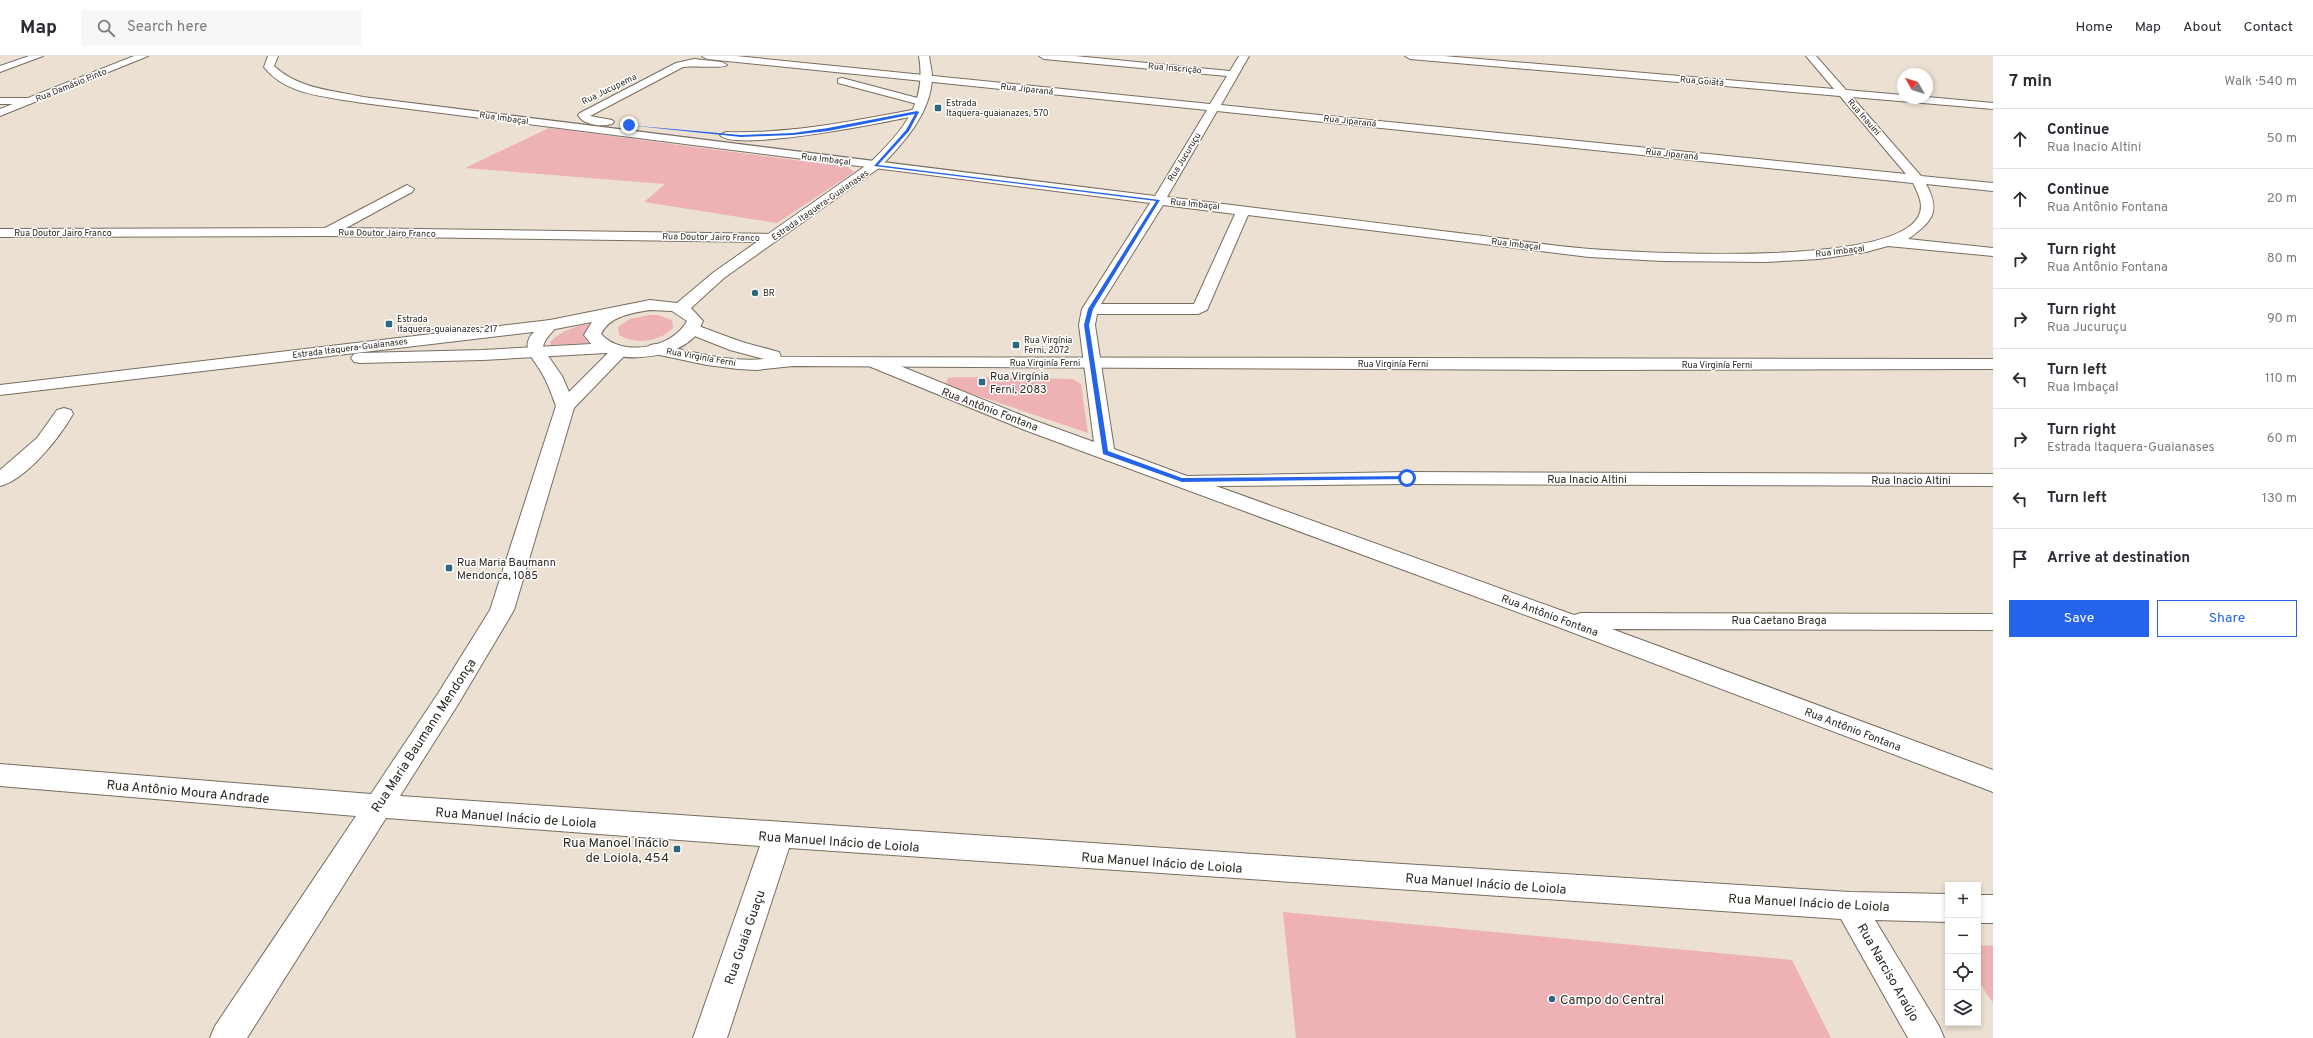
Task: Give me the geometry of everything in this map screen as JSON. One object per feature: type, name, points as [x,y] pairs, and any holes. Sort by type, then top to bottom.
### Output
[{"type":"street","points":[[0,70],[38,56]]},
{"type":"street","name":"Rua Damásio Pinto","points":[[0,113],[143,56]]},
{"type":"street","name":"Rua Imbaçal","points":[[274,56],[269,67],[283,80],[298,87],[363,100],[1582,252],[1638,256],[1710,258],[1803,255],[1876,246],[1891,242],[1912,232],[1923,221],[1928,209],[1927,197],[1917,179]]},
{"type":"street","name":"Rua Jucupema","points":[[616,86],[678,56]]},
{"type":"street","name":"Rua Jiparaná","points":[[707,56],[1993,187]]},
{"type":"street","name":"Estrada Itaquera-Guaianases","points":[[681,308],[719,275],[876,165],[907,130],[919,107],[928,79],[924,56]]},
{"type":"street","name":"Rua Inscrição","points":[[1044,56],[1234,74]]},
{"type":"street","name":"Rua Jucuruçu","points":[[1090,309],[1158,200],[1244,56]]},
{"type":"street","name":"Rua Goiatá","points":[[1410,56],[1993,106]]},
{"type":"street","name":"Rua Inauini","points":[[1811,56],[1917,179]]},
{"type":"street","points":[[694,62],[836,79],[919,107],[828,130],[793,134],[741,136],[586,119],[584,115],[680,65],[694,62]]},
{"type":"street","points":[[0,101],[30,101]]},
{"type":"street","points":[[540,123],[561,113]]},
{"type":"street","points":[[327,232],[407,189]]},
{"type":"street","points":[[1105,452],[1091,363],[1087,325],[1090,309],[1198,309],[1201,307],[1244,210]]},
{"type":"street","name":"Rua Doutor Jairo Franco","points":[[0,233],[327,232],[773,238]]},
{"type":"street","points":[[1891,242],[1993,252]]},
{"type":"street","name":"Estrada Itaquera-Guaianases","points":[[0,390],[272,358],[358,346],[550,325],[650,305],[719,275]]},
{"type":"street","points":[[650,305],[681,308],[690,314],[695,321],[693,328],[686,337],[673,344],[656,349]]},
{"type":"street","points":[[613,350],[596,342],[592,334],[595,326],[617,312]]},
{"type":"street","points":[[550,325],[535,342],[537,353],[553,376],[565,406]]},
{"type":"street","name":"Rua Virginía Ferni","points":[[693,328],[736,346],[794,361]]},
{"type":"street","name":"Estrada Itaquera-Guaianases","points":[[272,358],[416,358],[656,349]]},
{"type":"street","name":"Rua Virginía Ferni","points":[[656,349],[707,360],[756,365],[794,361],[877,363],[1993,364]]},
{"type":"street","name":"Rua Maria Baumann Mendonça","points":[[227,1038],[448,699],[502,610],[565,406],[613,350]]},
{"type":"street","name":"Rua Antônio Fontana","points":[[877,363],[1022,422],[1566,621],[1993,782]]},
{"type":"street","points":[[0,480],[35,453],[55,431],[64,414]]},
{"type":"street","name":"Rua Inacio Altini","points":[[1182,480],[1423,478],[1993,480]]},
{"type":"street","name":"Rua Caetano Braga","points":[[1566,621],[1993,622]]},
{"type":"street","name":"Rua Antônio Moura Andrade","points":[[0,775],[377,807]]},
{"type":"street","name":"Rua Manuel Inácio de Loiola","points":[[377,807],[778,836],[1850,906],[1945,908]]},
{"type":"street","name":"Rua Guaia Guaçu","points":[[710,1038],[778,836]]},
{"type":"street","name":"Rua Narciso Araújo","points":[[1850,906],[1927,1038]]},
{"type":"street","points":[[1981,909],[1993,909]]},
{"type":"shaded area","points":[[549,128],[848,167],[854,172],[777,223],[644,202],[665,184],[465,168]]},
{"type":"shaded area","points":[[649,315],[658,315],[672,320],[673,328],[668,333],[654,339],[640,341],[625,338],[619,335],[618,327],[630,319]]},
{"type":"shaded area","points":[[590,324],[584,337],[589,343],[551,345],[550,342],[554,338],[564,332],[579,326]]},
{"type":"shaded area","points":[[948,378],[1073,379],[1081,384],[1088,433],[949,386],[946,383]]},
{"type":"shaded area","name":"Campo do Central","points":[[1283,912],[1792,960],[1831,1038],[1296,1038]]},
{"type":"shaded area","points":[[1981,945],[1993,946],[1993,1003],[1981,985]]},
{"type":"place","name":"Estrada Itaquera-guaianazes, 570","points":[[938,108]]},
{"type":"place","name":"BR","points":[[755,293]]},
{"type":"place","name":"Estrada Itaquera-guaianazes, 217","points":[[389,324]]},
{"type":"place","name":"Rua Virgínia Ferni, 2072","points":[[1016,345]]},
{"type":"place","name":"Rua Virgínia Ferni, 2083","points":[[982,382]]},
{"type":"place","name":"Rua Maria Baumann Mendonca, 1085","points":[[449,568]]},
{"type":"place","name":"Rua Manoel Inácio de Loiola, 454","points":[[677,849]]},
{"type":"place","name":"Campo do Central","points":[[1552,999]]},
{"type":"route","points":[[629,125],[741,136],[793,134],[828,130],[917,112],[907,130],[876,165],[1158,200],[1090,309],[1087,325],[1091,363],[1105,452],[1182,480],[1407,478]]}]
